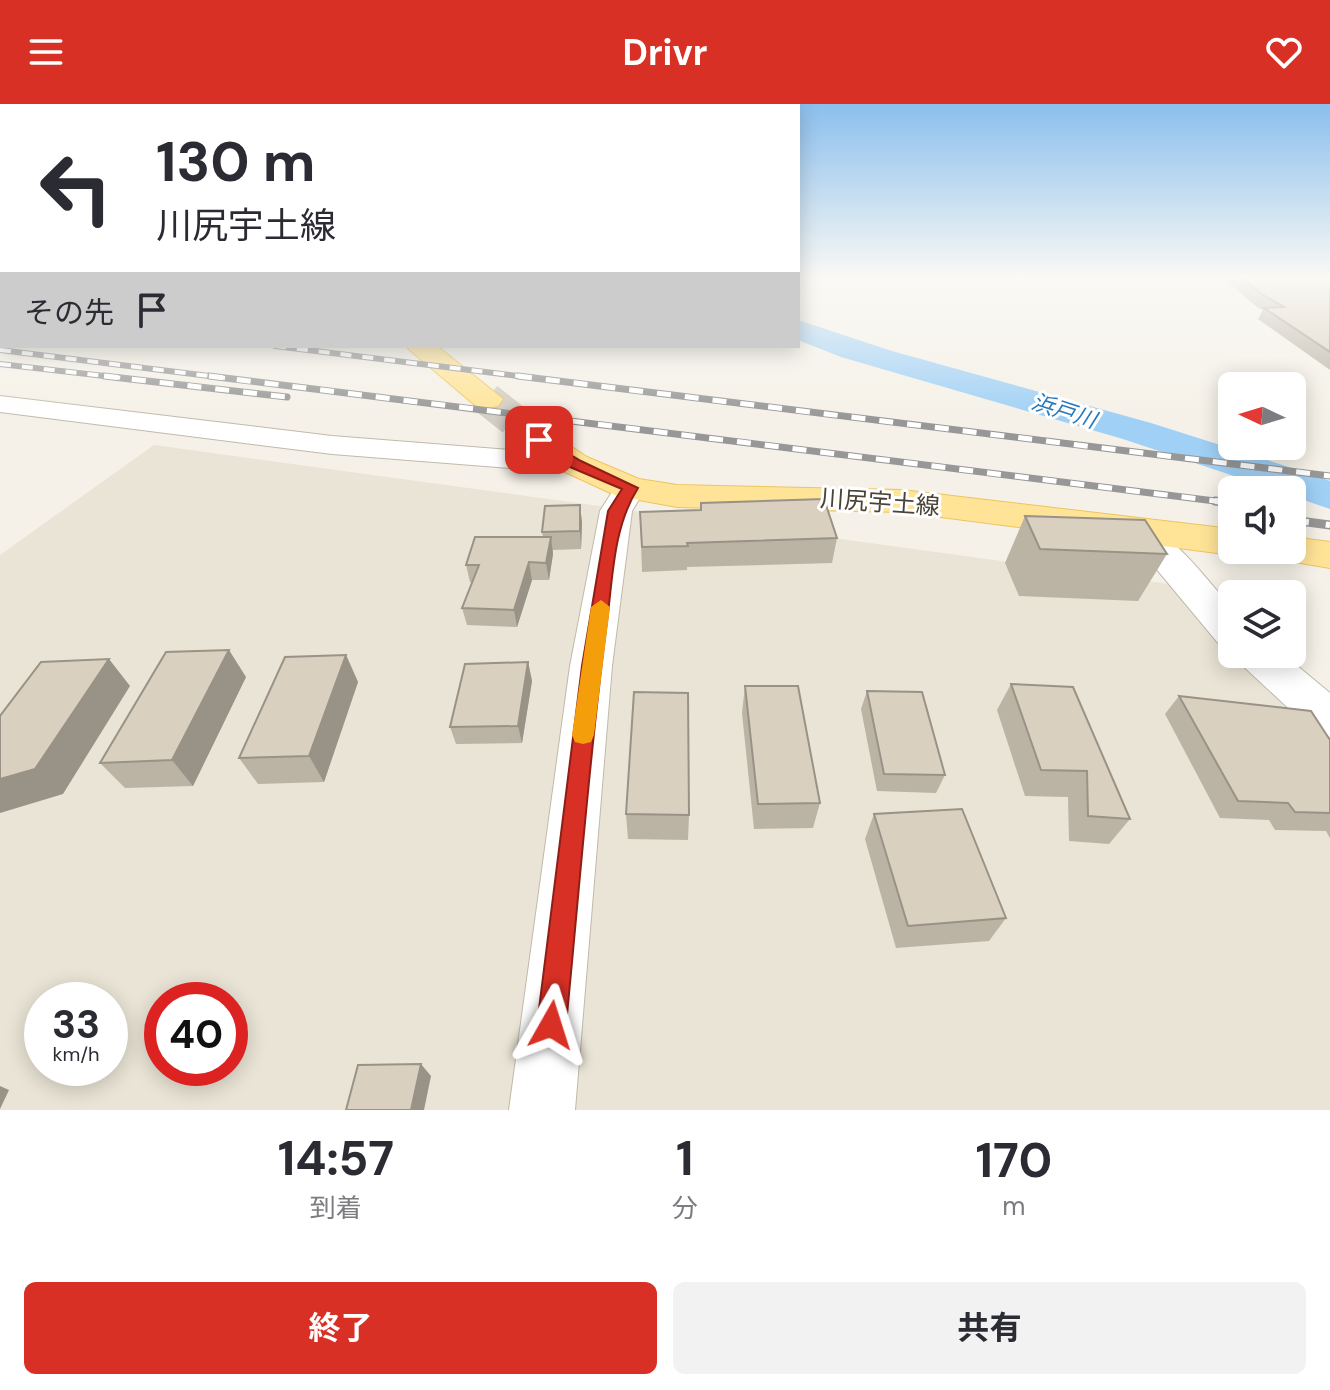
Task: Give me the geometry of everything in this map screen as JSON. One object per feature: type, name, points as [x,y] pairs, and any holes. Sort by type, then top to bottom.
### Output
[{"type":"main road","points":[[421,348],[487,399]]},
{"type":"main road","name":"川尻宇土線","points":[[539,440],[575,464],[630,488],[677,496],[902,501],[1218,540]]},
{"type":"main road","points":[[1306,552],[1330,555]]},
{"type":"street","points":[[0,404],[332,445],[575,464]]},
{"type":"street","points":[[542,1110],[591,666],[616,511],[630,488]]},
{"type":"street","points":[[1145,530],[1218,617]]},
{"type":"street","points":[[1272,668],[1330,719]]},
{"type":"shaded area","points":[[154,445],[1191,587],[1218,622],[1218,668],[1254,668],[1330,766],[1330,1110],[0,1110],[0,555]]},
{"type":"building","points":[[1289,325],[1330,325],[1330,352]]},
{"type":"building","points":[[824,499],[837,538],[642,547],[640,512],[701,510],[701,503]]},
{"type":"building","points":[[580,505],[580,531],[542,532],[545,506]]},
{"type":"building","points":[[1025,516],[1145,520],[1167,554],[1040,549]]},
{"type":"building","points":[[475,537],[551,537],[546,563],[529,562],[514,610],[462,608],[479,565],[466,565]]},
{"type":"building","points":[[229,650],[172,760],[100,763],[166,652]]},
{"type":"building","points":[[346,655],[309,756],[239,758],[285,657]]},
{"type":"building","points":[[109,659],[35,769],[0,779],[0,716],[41,662]]},
{"type":"building","points":[[528,662],[518,726],[450,727],[465,664]]},
{"type":"building","points":[[1011,684],[1073,687],[1130,819],[1088,816],[1087,771],[1041,770]]},
{"type":"building","points":[[745,686],[798,686],[820,803],[758,804]]},
{"type":"building","points":[[867,691],[922,692],[945,775],[884,774]]},
{"type":"building","points":[[634,692],[688,693],[689,815],[626,814]]},
{"type":"building","points":[[1179,696],[1311,711],[1330,740],[1330,813],[1295,812],[1288,803],[1238,801]]},
{"type":"building","points":[[962,809],[1006,918],[908,926],[874,814]]},
{"type":"building","points":[[421,1064],[411,1110],[346,1110],[358,1065]]},
{"type":"waterway","name":"浜戸川","points":[[800,330],[880,359],[1176,443],[1330,496]]},
{"type":"tunnel","points":[[487,399],[539,440]]},
{"type":"railway","points":[[291,348],[535,378]]},
{"type":"railway","points":[[0,350],[225,378]]},
{"type":"railway","points":[[0,364],[122,378]]},
{"type":"railway","points":[[104,376],[287,397]]},
{"type":"railway","points":[[209,376],[1218,501]]},
{"type":"railway","points":[[518,376],[1330,476]]},
{"type":"railway","points":[[1306,522],[1330,525]]},
{"type":"slow traffic","points":[[583,735],[601,607]]},
{"type":"route","points":[[539,440],[575,464],[630,488],[616,511],[591,666],[551,1025]]}]
